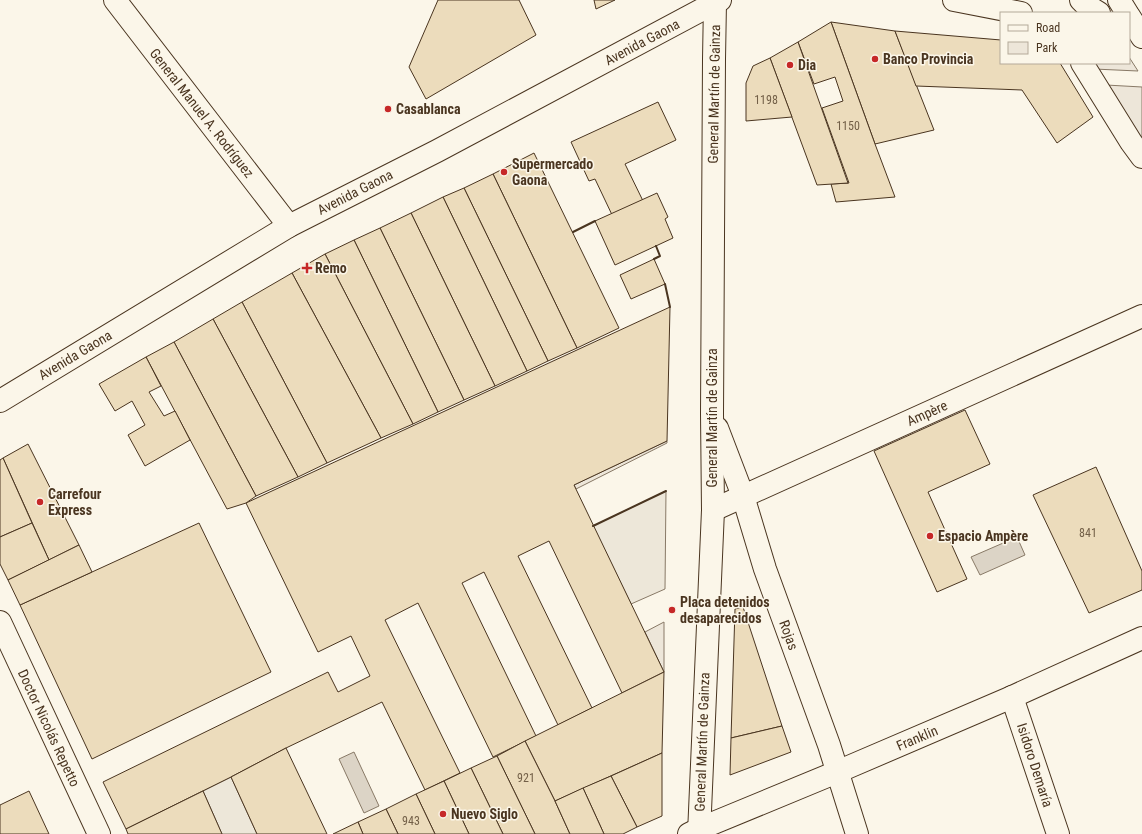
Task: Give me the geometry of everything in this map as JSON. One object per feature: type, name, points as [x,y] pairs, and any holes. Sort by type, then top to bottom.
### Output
[{"type":"street","name":"General Manuel A. Rodríguez","points":[[115,0],[289,226]]},
{"type":"street","points":[[954,0],[1016,12]]},
{"type":"street","points":[[1081,0],[1097,12]]},
{"type":"street","points":[[1119,0],[1126,12]]},
{"type":"street","name":"Avenida Gaona","points":[[0,401],[289,226],[437,151],[717,1]]},
{"type":"street","name":"General Martín de Gainza","points":[[696,832],[712,510],[714,66],[717,1]]},
{"type":"street","points":[[1083,64],[1142,157]]},
{"type":"street","name":"Ampère","points":[[712,510],[1142,316]]},
{"type":"street","name":"Rojas","points":[[712,414],[743,496],[765,569],[829,745],[856,834]]},
{"type":"street","name":"Doctor Nicolás Repetto","points":[[0,622],[99,834]]},
{"type":"street","name":"Franklin","points":[[696,832],[1012,697],[1142,638]]},
{"type":"street","name":"Isidoro Demaría","points":[[1012,697],[1058,834]]},
{"type":"green space","points":[[1130,59],[1138,71],[1094,69],[1092,64],[1130,64]]},
{"type":"green space","points":[[1106,85],[1142,87],[1142,141]]},
{"type":"green space","points":[[667,441],[667,443],[576,489],[574,485]]},
{"type":"green space","points":[[664,622],[664,672],[645,632]]},
{"type":"shaded area","points":[[666,491],[665,589],[631,604],[593,526]]},
{"type":"shaded area","points":[[1017,537],[1025,555],[980,575],[971,557]]},
{"type":"shaded area","points":[[354,752],[379,806],[364,813],[339,759]]},
{"type":"shaded area","points":[[231,777],[257,834],[222,834],[203,791]]},
{"type":"building","points":[[438,0],[519,0],[536,35],[426,99],[409,67]]},
{"type":"building","points":[[594,0],[615,0],[596,9]]},
{"type":"building","name":"Banco Provincia","points":[[831,22],[895,31],[934,130],[875,144]]},
{"type":"building","points":[[831,22],[895,197],[836,202],[831,184],[849,183],[822,108],[843,101],[835,77],[814,84],[798,42]]},
{"type":"building","points":[[895,31],[1000,40],[1000,64],[1061,64],[1093,117],[1057,143],[1022,90],[916,86]]},
{"type":"building","points":[[798,42],[848,183],[817,185],[770,58]]},
{"type":"building","points":[[770,58],[792,117],[746,121],[746,83],[753,66]]},
{"type":"building","points":[[658,102],[676,140],[625,164],[645,205],[614,219],[595,179],[589,181],[571,142]]},
{"type":"building","points":[[534,153],[619,328],[577,348],[493,174]]},
{"type":"building","points":[[493,174],[577,348],[548,361],[464,188]]},
{"type":"building","points":[[464,188],[548,361],[527,371],[443,197]]},
{"type":"building","points":[[657,193],[668,217],[665,219],[673,238],[615,265],[595,221]]},
{"type":"building","points":[[443,197],[527,371],[495,386],[411,213]]},
{"type":"building","points":[[411,213],[495,386],[464,400],[380,228]]},
{"type":"building","points":[[380,228],[464,400],[438,412],[354,240]]},
{"type":"building","points":[[354,240],[438,412],[413,424],[325,254]]},
{"type":"building","points":[[325,254],[413,424],[381,438],[292,273]]},
{"type":"building","points":[[654,259],[665,284],[631,299],[620,275]]},
{"type":"building","points":[[292,273],[381,438],[327,463],[242,302]]},
{"type":"building","points":[[242,302],[327,463],[298,477],[213,319]]},
{"type":"building","points":[[670,307],[667,441],[574,485],[664,672],[622,693],[549,541],[518,556],[592,708],[558,725],[484,572],[462,583],[536,736],[493,757],[418,603],[385,620],[460,773],[425,790],[382,702],[286,748],[126,829],[103,782],[328,672],[338,692],[370,676],[351,636],[318,652],[246,503]]},
{"type":"building","points":[[213,319],[298,477],[256,496],[174,342]]},
{"type":"building","points":[[174,342],[256,496],[246,503],[227,509],[146,357]]},
{"type":"building","points":[[146,357],[161,386],[149,392],[164,416],[175,411],[190,440],[145,466],[128,435],[145,425],[132,401],[115,411],[99,384]]},
{"type":"building","name":"Espacio Ampère","points":[[965,410],[990,464],[928,492],[967,579],[937,592],[874,451]]},
{"type":"building","name":"Carrefour Express","points":[[28,444],[79,545],[49,560],[3,458]]},
{"type":"building","points":[[3,458],[32,523],[0,537],[0,460]]},
{"type":"building","points":[[1096,467],[1142,571],[1142,590],[1089,613],[1033,495]]},
{"type":"building","points":[[32,523],[49,560],[8,580],[0,564],[0,537]]},
{"type":"building","points":[[199,523],[271,672],[92,759],[20,605]]},
{"type":"building","points":[[79,545],[92,572],[20,605],[8,580]]},
{"type":"building","points":[[743,607],[782,726],[731,738],[735,609]]},
{"type":"building","points":[[664,672],[662,753],[555,801],[525,741]]},
{"type":"building","points":[[782,726],[791,752],[730,775],[731,738]]},
{"type":"building","points":[[525,741],[570,834],[535,834],[497,756]]},
{"type":"building","points":[[286,748],[327,834],[257,834],[231,777]]},
{"type":"building","points":[[662,753],[662,816],[637,827],[611,776]]},
{"type":"building","points":[[497,756],[535,834],[503,834],[471,768]]},
{"type":"building","points":[[471,768],[503,834],[469,834],[444,781]]},
{"type":"building","points":[[611,776],[637,827],[623,834],[604,834],[583,788]]},
{"type":"building","name":"Nuevo Siglo","points":[[444,781],[469,834],[435,834],[416,794]]},
{"type":"building","points":[[583,788],[604,834],[570,834],[555,801]]},
{"type":"building","points":[[29,791],[49,834],[0,834],[0,805]]},
{"type":"building","points":[[203,791],[222,834],[128,834],[126,829]]},
{"type":"building","points":[[416,794],[435,834],[398,834],[386,809]]},
{"type":"building","points":[[386,809],[398,834],[363,834],[358,822]]},
{"type":"building","points":[[358,822],[363,834],[333,834]]},
{"type":"wall","points":[[573,232],[595,221]]},
{"type":"wall","points":[[654,259],[660,256],[656,246]]},
{"type":"wall","points":[[665,284],[670,307]]},
{"type":"wall","points":[[593,526],[666,491]]},
{"type":"place","name":"Banco Provincia","points":[[875,59]]},
{"type":"place","name":"Dia","points":[[790,65]]},
{"type":"place","name":"Casablanca","points":[[388,109]]},
{"type":"place","name":"Supermercado Gaona","points":[[504,172]]},
{"type":"place","name":"Remo","points":[[307,268]]},
{"type":"place","name":"Carrefour Express","points":[[40,502]]},
{"type":"place","name":"Espacio Ampère","points":[[930,536]]},
{"type":"place","name":"Placa detenidos desaparecidos","points":[[672,610]]},
{"type":"place","name":"Nuevo Siglo","points":[[443,814]]}]
